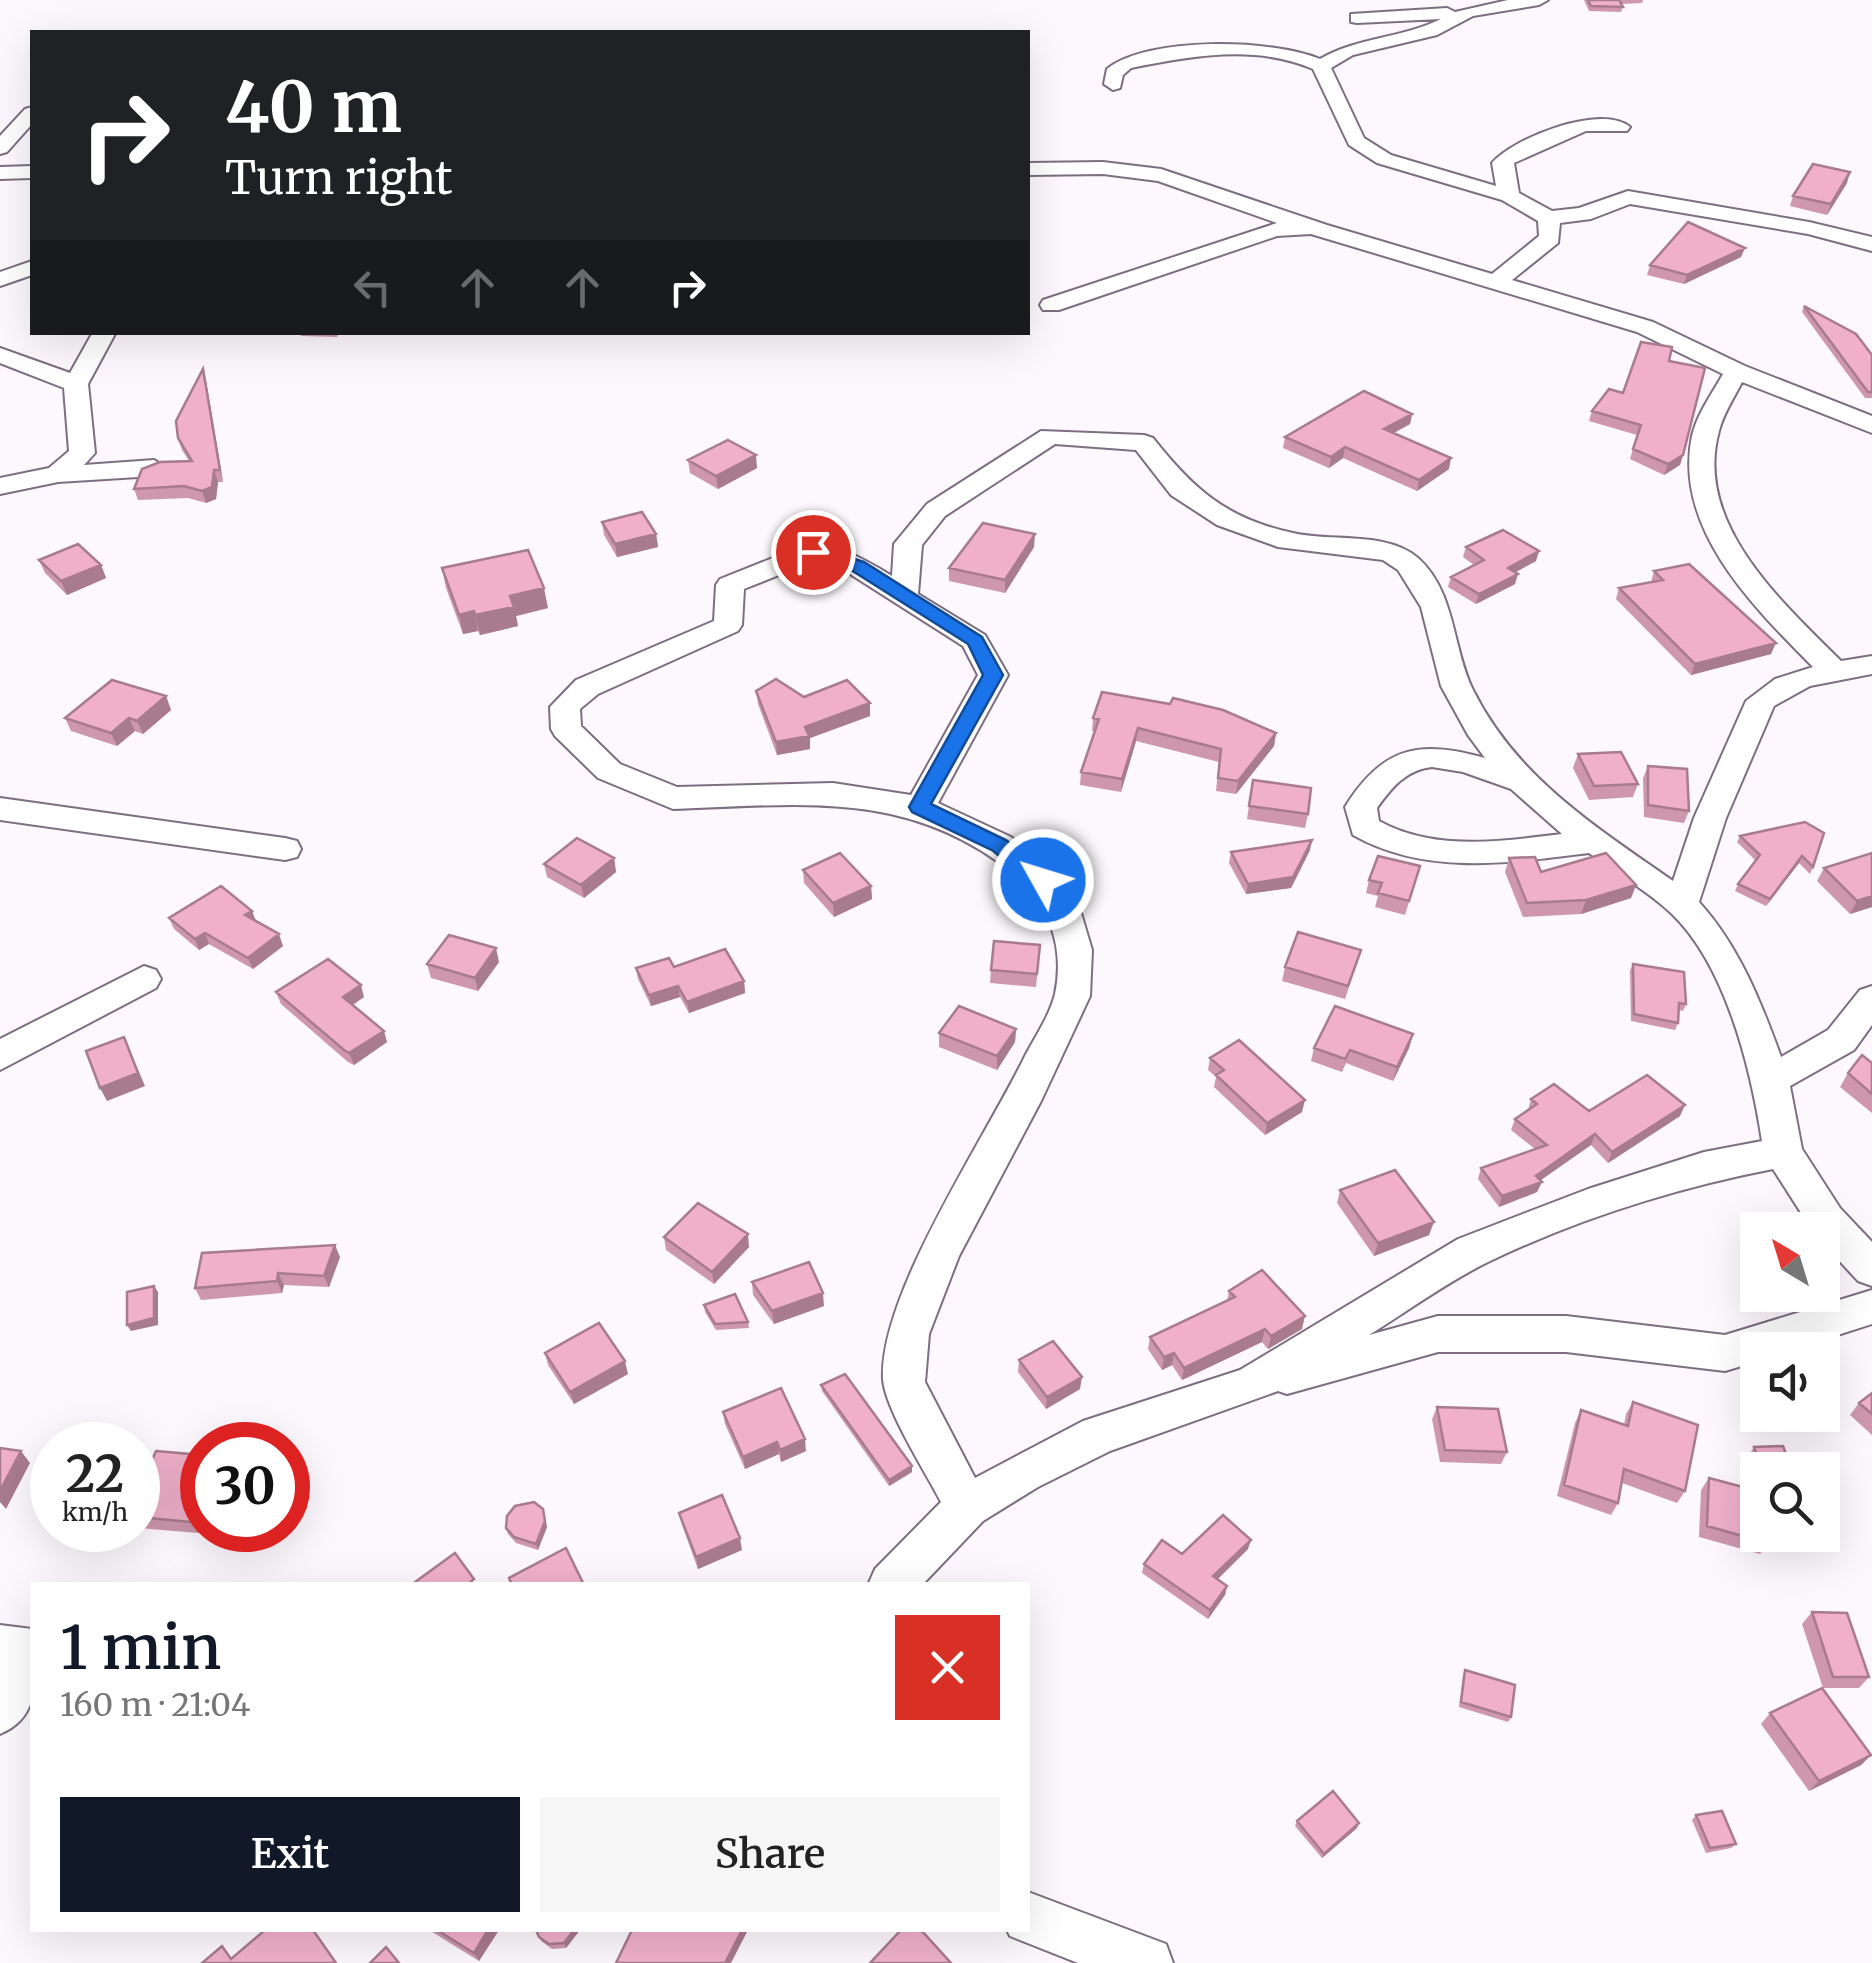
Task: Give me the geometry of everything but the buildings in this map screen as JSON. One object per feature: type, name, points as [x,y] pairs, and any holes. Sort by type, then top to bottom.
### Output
[{"type":"street","points":[[1357,18],[1468,12],[1539,0]]},
{"type":"street","points":[[1321,66],[1347,50],[1431,31],[1468,12]]},
{"type":"street","points":[[1113,84],[1114,73],[1125,64],[1209,50],[1307,58],[1321,66],[1356,141],[1384,159],[1509,196],[1549,218],[1583,214],[1628,197],[1810,228],[1872,244]]},
{"type":"street","points":[[0,148],[30,116]]},
{"type":"street","points":[[1509,196],[1502,163],[1510,153],[1584,125],[1620,127]]},
{"type":"street","points":[[1030,169],[1102,168],[1161,174],[1319,230],[1645,327],[1736,371],[1872,425]]},
{"type":"street","points":[[0,172],[30,172]]},
{"type":"street","points":[[1496,282],[1550,238],[1549,218]]},
{"type":"street","points":[[1050,306],[1275,229],[1319,230]]},
{"type":"street","points":[[0,279],[30,269]]},
{"type":"street","points":[[58,474],[82,453],[76,384],[103,335]]},
{"type":"street","points":[[0,355],[76,384]]},
{"type":"street","points":[[1736,371],[1704,438],[1702,496],[1749,584],[1834,671]]},
{"type":"street","points":[[904,597],[908,544],[936,510],[1050,436],[1144,443],[1180,489],[1226,519],[1288,541],[1390,553],[1409,566],[1435,607],[1456,686],[1483,735],[1522,782],[1590,842],[1682,904],[1709,935],[1745,1008],[1771,1080],[1783,1152],[1826,1220],[1872,1270]]},
{"type":"street","points":[[0,486],[58,474],[154,468]]},
{"type":"street","points":[[920,807],[993,675],[976,641],[857,566],[813,552],[730,585],[728,625],[587,688],[564,706],[566,729],[609,772],[673,798],[833,794],[920,807],[999,845],[1043,880],[1064,914],[1075,950],[1072,996],[1022,1101],[940,1254],[908,1334],[904,1382],[918,1417],[967,1506]]},
{"type":"street","points":[[1682,904],[1710,818],[1760,701],[1772,691],[1834,671],[1872,665]]},
{"type":"street","points":[[1522,782],[1451,759],[1405,759],[1371,790],[1360,807],[1364,827],[1380,838],[1416,847],[1472,852],[1590,842]]},
{"type":"street","points":[[0,809],[286,849]]},
{"type":"street","points":[[0,1056],[144,979]]},
{"type":"street","points":[[1771,1080],[1841,1040],[1872,1000]]},
{"type":"street","points":[[1252,1385],[1472,1251],[1621,1194],[1704,1168],[1783,1152]]},
{"type":"street","points":[[894,1582],[967,1506],[1098,1436],[1252,1385],[1438,1334],[1566,1334],[1725,1353],[1872,1307]]},
{"type":"street","points":[[0,1648],[30,1652]]},
{"type":"street","points":[[0,1710],[30,1673]]},
{"type":"street","points":[[1030,1919],[1126,1960]]},
{"type":"route","points":[[813,552],[857,566],[976,641],[993,675],[920,807],[999,845],[1043,880]]}]
